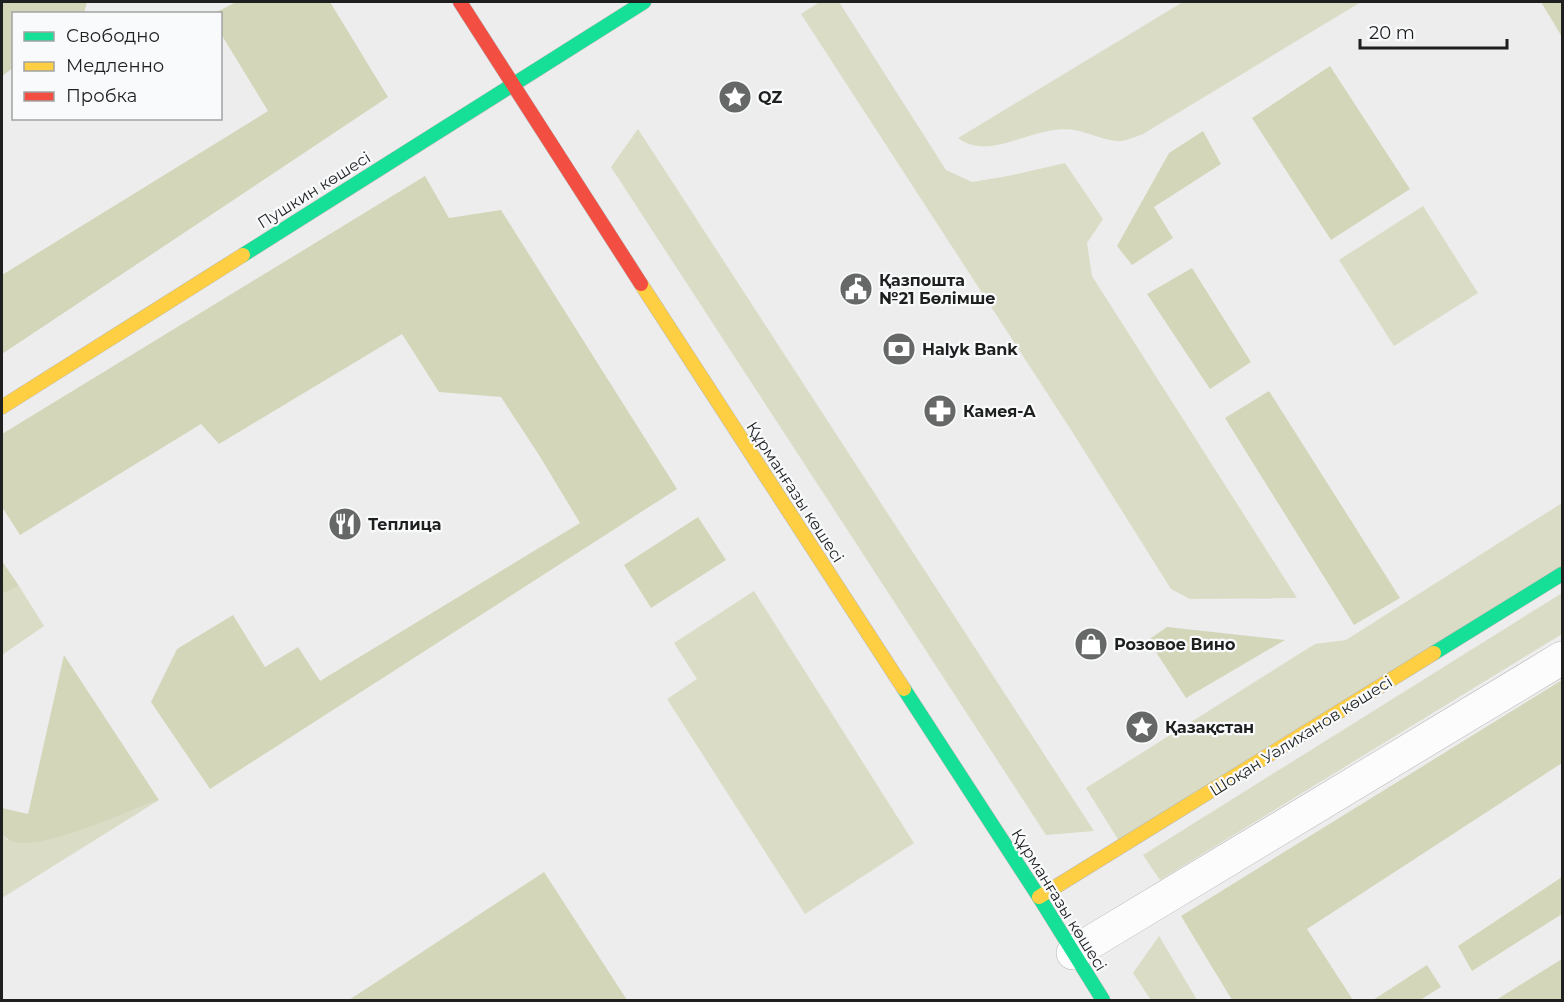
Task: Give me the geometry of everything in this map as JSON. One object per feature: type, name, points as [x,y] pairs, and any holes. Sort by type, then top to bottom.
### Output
[{"type":"street","name":"Құрманғазы көшесі","points":[[460,2],[1039,897],[1103,1000]]},
{"type":"street","name":"Пушкин көшесі","points":[[2,407],[644,2]]},
{"type":"street","name":"Шоқан Уәлиханов көшесі","points":[[1039,897],[1563,574]]},
{"type":"street","points":[[1073,953],[1563,658]]},
{"type":"green space","points":[[2,2],[87,2],[84,12],[12,12],[12,69],[2,76]]},
{"type":"green space","points":[[236,2],[330,2],[388,97],[2,354],[2,275],[268,111],[222,36],[222,12],[217,12]]},
{"type":"green space","points":[[820,2],[839,2],[946,170],[972,182],[1065,163],[1103,219],[1087,243],[1092,276],[1297,598],[1190,599],[1171,589],[1073,433],[801,14]]},
{"type":"green space","points":[[1183,2],[1361,2],[1143,134],[1130,139],[1116,141],[1067,129],[1048,131],[991,146],[968,144],[958,138]]},
{"type":"green space","points":[[1541,2],[1562,2],[1562,37]]},
{"type":"green space","points":[[1330,66],[1410,189],[1331,240],[1252,118]]},
{"type":"green space","points":[[638,129],[1094,831],[1046,835],[611,167]]},
{"type":"green space","points":[[1203,131],[1221,164],[1154,207],[1173,238],[1132,265],[1117,246],[1169,153]]},
{"type":"green space","points":[[425,176],[449,218],[501,210],[677,489],[210,789],[151,702],[177,649],[233,615],[265,667],[298,647],[320,681],[580,523],[501,397],[439,392],[402,334],[219,444],[201,424],[20,535],[2,507],[2,434]]},
{"type":"green space","points":[[1423,206],[1478,293],[1394,346],[1339,260]]},
{"type":"green space","points":[[1192,268],[1251,362],[1210,389],[1147,294]]},
{"type":"green space","points":[[1269,391],[1400,598],[1354,625],[1225,418]]},
{"type":"green space","points":[[1562,503],[1562,574],[1122,846],[1086,788],[1315,644],[1346,640]]},
{"type":"green space","points":[[698,517],[726,560],[651,608],[624,565]]},
{"type":"green space","points":[[2,561],[19,586],[2,594]]},
{"type":"green space","points":[[19,586],[44,626],[2,655],[2,594]]},
{"type":"green space","points":[[754,591],[914,843],[805,914],[667,699],[697,679],[674,643]]},
{"type":"green space","points":[[1562,593],[1562,634],[1160,880],[1143,855]]},
{"type":"green space","points":[[1167,627],[1285,640],[1186,698],[1148,640]]},
{"type":"green space","points":[[64,655],[159,800],[72,833],[37,842],[13,842],[2,834],[2,808],[28,814]]},
{"type":"green space","points":[[1562,680],[1562,763],[1307,929],[1353,1000],[1232,1000],[1181,916]]},
{"type":"green space","points":[[159,800],[2,898],[2,834],[7,840],[87,827]]},
{"type":"green space","points":[[544,872],[627,1000],[349,1000]]},
{"type":"green space","points":[[1562,877],[1562,914],[1472,971],[1458,946]]},
{"type":"green space","points":[[1159,936],[1197,1000],[1151,1000],[1133,973]]},
{"type":"green space","points":[[1562,959],[1562,1000],[1496,1000]]},
{"type":"green space","points":[[1427,965],[1441,987],[1420,1000],[1373,1000]]},
{"type":"traffic: fast","points":[[243,255],[644,2]]},
{"type":"traffic: fast","points":[[1434,653],[1562,574]]},
{"type":"traffic: fast","points":[[904,689],[1103,1000]]},
{"type":"traffic: slow","points":[[2,407],[243,255]]},
{"type":"traffic: slow","points":[[641,284],[904,689]]},
{"type":"traffic: slow","points":[[1039,897],[1434,653]]},
{"type":"traffic: jam","points":[[460,2],[641,284]]},
{"type":"place","name":"QZ","points":[[735,97]]},
{"type":"place","name":"Қазпошта №21 Бөлімше","points":[[856,289]]},
{"type":"place","name":"Halyk Bank","points":[[899,349]]},
{"type":"place","name":"Камея-А","points":[[940,411]]},
{"type":"place","name":"Теплица","points":[[345,524]]},
{"type":"place","name":"Розовое Вино","points":[[1091,644]]},
{"type":"place","name":"Қазақстан","points":[[1142,727]]}]
